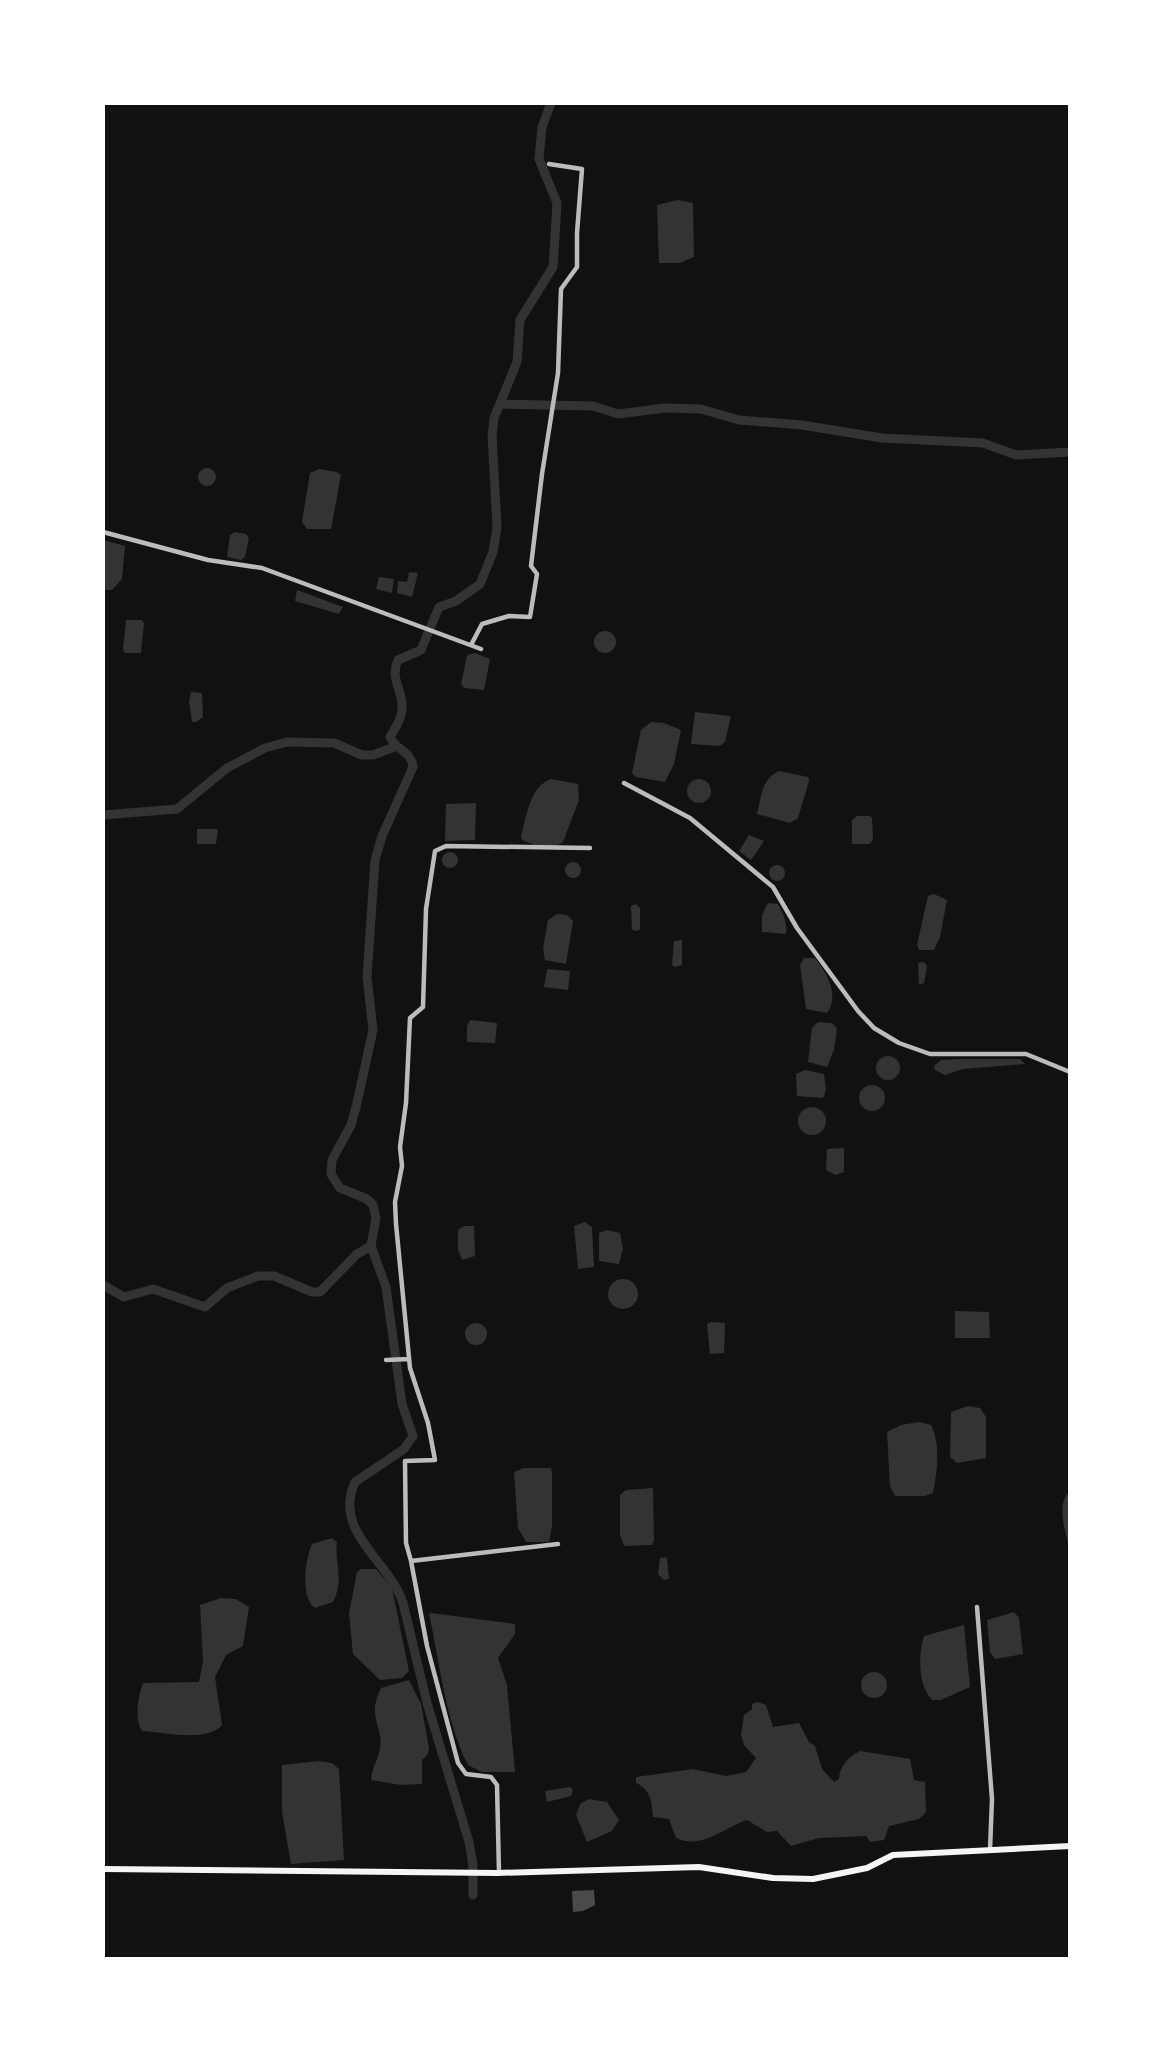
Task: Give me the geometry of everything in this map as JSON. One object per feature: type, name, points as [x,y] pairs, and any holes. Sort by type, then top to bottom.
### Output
[{"type":"main road","points":[[103,1868],[498,1873],[699,1867],[773,1878],[813,1878],[867,1868],[893,1855],[1070,1846]]},
{"type":"street","points":[[471,645],[482,624],[509,616],[530,617],[533,609],[537,574],[531,566],[541,474],[558,373],[561,289],[577,267],[582,169],[549,164]]},
{"type":"street","points":[[103,532],[208,560],[262,568],[481,649]]},
{"type":"street","points":[[624,783],[690,818],[773,887],[797,928],[859,1012],[874,1028],[899,1043],[930,1054],[1026,1054],[1070,1072]]},
{"type":"street","points":[[498,1873],[497,1785],[491,1776],[466,1774],[458,1763],[426,1646],[406,1543],[405,1461],[435,1460],[428,1423],[414,1386],[409,1359],[395,1202],[402,1166],[400,1147],[406,1103],[410,1018],[423,1007],[426,909],[435,851],[446,846],[590,848]]},
{"type":"street","points":[[386,1360],[409,1359]]},
{"type":"street","points":[[411,1561],[558,1544]]},
{"type":"street","points":[[977,1607],[991,1785],[990,1850]]},
{"type":"shaded area","points":[[678,200],[693,203],[694,257],[680,263],[659,263],[657,205]]},
{"type":"shaded area","points":[[207,468],[213,471],[216,477],[213,483],[207,486],[201,483],[198,477],[201,471]]},
{"type":"shaded area","points":[[319,469],[341,475],[331,529],[307,529],[302,522],[310,473]]},
{"type":"shaded area","points":[[235,532],[246,534],[249,538],[245,557],[241,560],[227,557],[230,535]]},
{"type":"shaded area","points":[[103,540],[125,546],[122,579],[112,590],[103,590]]},
{"type":"shaded area","points":[[409,572],[418,573],[412,597],[397,593],[398,581],[407,582]]},
{"type":"shaded area","points":[[379,577],[394,579],[392,593],[376,589]]},
{"type":"shaded area","points":[[297,590],[343,607],[339,614],[295,601]]},
{"type":"shaded area","points":[[126,620],[142,620],[144,623],[141,653],[125,653],[123,650]]},
{"type":"shaded area","points":[[605,631],[613,634],[616,642],[613,650],[605,653],[597,650],[594,642],[597,634]]},
{"type":"shaded area","points":[[475,653],[490,659],[484,690],[464,688],[461,684],[467,655]]},
{"type":"shaded area","points":[[191,692],[202,693],[203,717],[196,722],[192,722],[189,701]]},
{"type":"shaded area","points":[[695,712],[731,716],[725,742],[720,746],[691,744]]},
{"type":"shaded area","points":[[651,722],[664,723],[681,730],[674,764],[665,782],[636,777],[632,773],[641,730]]},
{"type":"shaded area","points":[[779,771],[808,777],[809,781],[798,818],[790,823],[757,814],[766,783]]},
{"type":"shaded area","points":[[551,779],[578,784],[579,800],[563,842],[543,847],[522,840],[521,836],[533,795]]},
{"type":"shaded area","points":[[699,779],[708,782],[711,791],[708,800],[699,803],[690,800],[687,791],[690,782]]},
{"type":"shaded area","points":[[476,803],[475,840],[445,841],[446,804]]},
{"type":"shaded area","points":[[857,816],[870,816],[873,840],[869,844],[852,844],[852,820]]},
{"type":"shaded area","points":[[197,829],[218,829],[216,844],[197,844]]},
{"type":"shaded area","points":[[749,835],[764,841],[751,860],[739,851]]},
{"type":"shaded area","points":[[447,852],[453,852],[458,860],[456,866],[447,868],[442,863],[442,857]]},
{"type":"shaded area","points":[[573,862],[579,864],[579,876],[573,878],[567,876],[565,870],[567,864]]},
{"type":"shaded area","points":[[774,865],[780,865],[785,873],[783,879],[774,881],[769,876],[769,870]]},
{"type":"shaded area","points":[[934,894],[947,900],[940,937],[934,950],[919,950],[917,945],[928,896]]},
{"type":"shaded area","points":[[768,903],[778,904],[786,922],[786,934],[762,932],[762,915]]},
{"type":"shaded area","points":[[636,904],[640,908],[640,929],[637,931],[632,930],[631,906]]},
{"type":"shaded area","points":[[557,914],[567,915],[573,921],[566,964],[545,960],[543,949],[548,920]]},
{"type":"shaded area","points":[[682,940],[682,965],[675,967],[672,965],[674,941]]},
{"type":"shaded area","points":[[804,958],[815,958],[830,985],[832,999],[827,1013],[806,1009],[800,965]]},
{"type":"shaded area","points":[[924,962],[927,966],[924,983],[919,985],[918,963]]},
{"type":"shaded area","points":[[547,969],[570,971],[568,990],[544,987]]},
{"type":"shaded area","points":[[470,1020],[497,1023],[495,1043],[467,1042],[467,1026]]},
{"type":"shaded area","points":[[818,1022],[832,1023],[837,1028],[834,1050],[827,1067],[808,1062],[812,1028]]},
{"type":"shaded area","points":[[888,1056],[899,1063],[900,1068],[893,1079],[888,1080],[877,1073],[876,1068],[883,1057]]},
{"type":"shaded area","points":[[1020,1059],[1025,1064],[963,1069],[945,1075],[935,1070],[934,1066],[941,1060]]},
{"type":"shaded area","points":[[805,1070],[824,1074],[826,1090],[823,1098],[797,1096],[796,1074]]},
{"type":"shaded area","points":[[872,1085],[881,1089],[885,1098],[881,1107],[872,1111],[863,1107],[859,1098],[863,1089]]},
{"type":"shaded area","points":[[812,1107],[822,1111],[826,1121],[822,1131],[812,1135],[802,1131],[798,1121],[802,1111]]},
{"type":"shaded area","points":[[844,1148],[844,1172],[836,1175],[826,1170],[827,1149]]},
{"type":"shaded area","points":[[585,1222],[592,1227],[594,1267],[578,1269],[574,1226]]},
{"type":"shaded area","points":[[464,1226],[474,1226],[475,1256],[462,1260],[458,1250],[458,1230]]},
{"type":"shaded area","points":[[607,1230],[620,1233],[623,1249],[619,1264],[599,1261],[599,1233]]},
{"type":"shaded area","points":[[623,1279],[634,1283],[638,1294],[634,1305],[623,1309],[612,1305],[608,1294],[612,1283]]},
{"type":"shaded area","points":[[955,1311],[989,1312],[990,1338],[955,1338]]},
{"type":"shaded area","points":[[476,1323],[484,1326],[487,1334],[484,1342],[476,1345],[468,1342],[465,1334],[468,1326]]},
{"type":"shaded area","points":[[725,1323],[724,1353],[710,1354],[707,1324]]},
{"type":"shaded area","points":[[968,1406],[980,1408],[986,1417],[986,1458],[957,1463],[950,1457],[951,1412]]},
{"type":"shaded area","points":[[919,1422],[931,1425],[936,1441],[937,1468],[933,1493],[925,1496],[895,1496],[890,1486],[887,1432],[901,1425]]},
{"type":"shaded area","points":[[524,1468],[551,1468],[552,1526],[549,1542],[526,1542],[518,1528],[514,1472]]},
{"type":"shaded area","points":[[653,1488],[652,1545],[624,1546],[620,1535],[620,1495],[626,1490]]},
{"type":"shaded area","points":[[1070,1491],[1070,1550],[1062,1511]]},
{"type":"shaded area","points":[[332,1538],[337,1542],[338,1586],[333,1602],[315,1608],[307,1596],[307,1559],[312,1544]]},
{"type":"shaded area","points":[[667,1557],[669,1579],[664,1580],[658,1574],[660,1558]]},
{"type":"shaded area","points":[[361,1569],[376,1569],[392,1588],[409,1671],[402,1678],[380,1680],[353,1654],[349,1613],[357,1572]]},
{"type":"shaded area","points":[[221,1598],[236,1599],[249,1607],[243,1646],[226,1655],[215,1677],[222,1725],[206,1734],[196,1735],[142,1731],[137,1714],[143,1683],[199,1682],[203,1661],[200,1605]]},
{"type":"shaded area","points":[[1014,1612],[1019,1618],[1023,1654],[995,1659],[990,1652],[987,1620]]},
{"type":"shaded area","points":[[429,1614],[515,1624],[515,1634],[498,1658],[507,1685],[515,1772],[482,1772],[468,1765],[448,1710]]},
{"type":"shaded area","points":[[964,1625],[970,1687],[941,1700],[932,1700],[924,1687],[920,1670],[924,1636]]},
{"type":"shaded area","points":[[874,1672],[884,1675],[887,1685],[884,1695],[874,1698],[864,1695],[861,1685],[864,1675]]},
{"type":"shaded area","points":[[409,1680],[421,1704],[429,1748],[428,1754],[422,1760],[422,1784],[401,1785],[371,1780],[381,1741],[375,1715],[377,1698],[381,1688]]},
{"type":"shaded area","points":[[758,1702],[766,1705],[773,1727],[799,1723],[809,1742],[815,1746],[822,1769],[834,1782],[839,1779],[845,1762],[860,1751],[910,1759],[914,1780],[925,1782],[926,1812],[919,1819],[889,1826],[884,1840],[870,1842],[866,1836],[819,1838],[791,1846],[777,1831],[767,1832],[747,1820],[704,1840],[686,1841],[676,1838],[669,1819],[653,1817],[650,1797],[645,1789],[636,1783],[636,1777],[693,1769],[726,1776],[746,1772],[756,1758],[744,1745],[741,1735],[744,1715],[752,1709],[752,1704]]},
{"type":"shaded area","points":[[318,1761],[332,1763],[339,1769],[344,1860],[291,1864],[282,1812],[282,1765]]},
{"type":"shaded area","points":[[569,1787],[573,1789],[571,1796],[547,1802],[545,1791]]},
{"type":"shaded area","points":[[589,1799],[607,1802],[619,1820],[612,1831],[587,1842],[576,1815],[580,1804]]},
{"type":"building","points":[[594,1890],[595,1905],[573,1912],[572,1891]]},
{"type":"waterway","points":[[473,1895],[473,1865],[469,1842],[427,1703],[403,1603],[387,1573],[357,1531],[351,1516],[350,1500],[355,1482],[404,1449],[413,1436],[402,1404],[386,1287],[371,1246],[376,1218],[373,1205],[367,1199],[340,1188],[331,1174],[332,1160],[351,1125],[373,1030],[367,977],[375,860],[382,836],[413,767],[410,757],[390,737],[402,710],[396,667],[398,660],[421,650],[439,607],[456,601],[480,584],[493,552],[497,527],[492,436],[494,418],[517,362],[520,320],[553,267],[557,203],[539,159],[542,127],[551,103]]},
{"type":"waterway","points":[[501,404],[593,406],[618,414],[665,408],[701,409],[739,420],[802,425],[882,438],[983,443],[1016,455],[1070,452]]},
{"type":"waterway","points":[[103,815],[177,809],[227,768],[265,748],[287,742],[334,743],[362,755],[373,755],[397,746]]},
{"type":"waterway","points":[[103,1285],[124,1297],[153,1289],[205,1307],[227,1288],[258,1276],[274,1276],[312,1292],[320,1292],[357,1254],[371,1246]]}]
